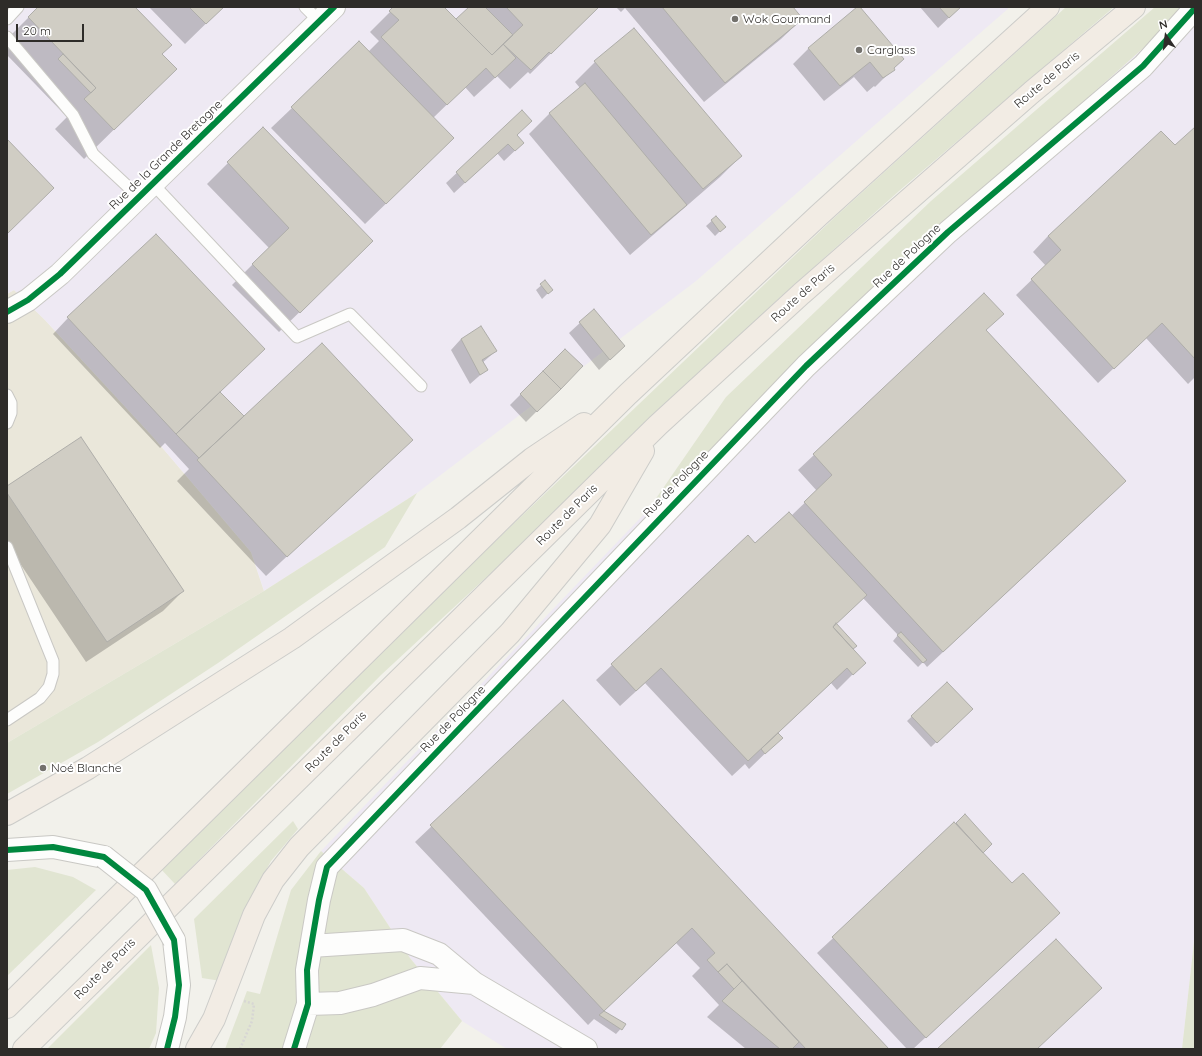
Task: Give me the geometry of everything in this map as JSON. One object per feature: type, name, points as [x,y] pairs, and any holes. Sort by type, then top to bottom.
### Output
[{"type":"main road","points":[[7,1007],[628,394],[819,215],[1048,7]]},
{"type":"main road","name":"Route de Paris","points":[[24,1049],[658,425],[801,294],[1032,92],[1134,7]]},
{"type":"main road","points":[[7,814],[88,768],[292,638],[458,518],[532,459],[628,394]]},
{"type":"main road","points":[[197,1049],[214,1019],[254,915],[273,880],[299,847],[510,633],[600,525],[658,425]]},
{"type":"street","name":"Rue de Pologne","points":[[294,1049],[308,1004],[307,970],[319,900],[327,867],[806,366],[948,232],[1143,66],[1195,8]]},
{"type":"street","name":"Rue de la Grande Bretagne","points":[[7,312],[28,300],[60,274],[146,190],[319,12]]},
{"type":"street","points":[[7,850],[53,847],[104,858],[146,890],[174,940],[179,985],[175,1017],[167,1049]]},
{"type":"street","points":[[311,946],[402,940],[439,954],[474,983],[577,1046]]},
{"type":"street","points":[[308,1004],[340,1003],[373,995],[420,978],[474,983]]},
{"type":"lane","points":[[7,19],[18,7]]},
{"type":"lane","points":[[7,37],[73,115],[93,154],[146,190],[297,337],[350,314],[422,386]]},
{"type":"lane","points":[[7,396],[11,404],[12,413],[7,423]]},
{"type":"lane","points":[[7,547],[53,661],[53,674],[49,687],[40,698],[7,720]]},
{"type":"path","points":[[224,993],[254,1004],[252,1021],[240,1049]]},
{"type":"shaded area","points":[[7,7],[1010,7],[696,281],[417,493],[264,591],[251,552],[154,438],[44,319],[14,290],[7,294]]},
{"type":"shaded area","points":[[1187,9],[1195,20],[1195,933],[1182,1049],[507,1049],[462,1021],[410,958],[364,888],[321,851],[648,510],[931,238]]},
{"type":"shaded area","points":[[14,290],[44,319],[154,438],[251,552],[264,591],[7,743],[7,294]]},
{"type":"green space","points":[[1066,7],[1114,7],[899,191],[776,301],[574,496],[381,675],[175,884],[159,867],[464,571],[835,217]]},
{"type":"green space","points":[[1155,7],[1195,7],[1187,9],[931,238],[648,510],[726,397],[931,201]]},
{"type":"green space","points":[[417,493],[385,547],[218,663],[98,742],[7,794],[7,743],[264,591]]},
{"type":"green space","points":[[293,821],[298,829],[271,861],[245,909],[221,981],[202,978],[194,919]]},
{"type":"green space","points":[[321,851],[364,888],[410,958],[462,1021],[440,1049],[225,1049],[247,991],[260,994],[291,890]]},
{"type":"green space","points":[[35,867],[73,877],[96,890],[7,976],[7,870]]},
{"type":"green space","points":[[1195,933],[1195,1049],[1182,1049]]},
{"type":"green space","points":[[151,945],[159,988],[156,1033],[149,1049],[47,1049]]},
{"type":"building","points":[[38,7],[135,7],[172,45],[162,54],[177,69],[114,130],[84,99],[96,88],[28,17]]},
{"type":"building","points":[[189,7],[224,7],[206,24]]},
{"type":"building","points":[[393,7],[444,7],[492,55],[503,44],[516,58],[495,78],[486,68],[447,105],[381,37],[399,20],[389,11]]},
{"type":"building","points":[[469,7],[485,7],[513,35],[492,55],[456,19]]},
{"type":"building","points":[[506,7],[599,7],[551,54],[549,52],[531,70],[503,44],[523,25]]},
{"type":"building","points":[[662,7],[793,7],[803,19],[725,83]]},
{"type":"building","points":[[857,7],[860,7],[904,59],[894,68],[895,70],[883,78],[870,62],[840,86],[808,48]]},
{"type":"building","points":[[939,7],[961,7],[949,18]]},
{"type":"building","points":[[634,28],[742,156],[703,189],[594,61]]},
{"type":"building","points":[[359,41],[454,138],[386,204],[291,107]]},
{"type":"building","points":[[63,54],[96,88],[91,93],[58,59]]},
{"type":"building","points":[[585,83],[687,205],[651,235],[549,113]]},
{"type":"building","points":[[522,110],[532,121],[517,135],[524,143],[515,151],[508,144],[465,183],[456,172]]},
{"type":"building","points":[[263,127],[373,241],[300,313],[252,264],[289,228],[227,162]]},
{"type":"building","points":[[1195,127],[1195,359],[1162,323],[1114,369],[1031,279],[1061,250],[1048,236],[1161,131],[1175,145]]},
{"type":"building","points":[[7,139],[54,188],[7,234]]},
{"type":"building","points":[[716,216],[726,227],[720,232],[711,220]]},
{"type":"building","points":[[156,234],[265,349],[176,434],[67,317]]},
{"type":"building","points":[[545,280],[553,290],[548,294],[540,284]]},
{"type":"building","points":[[984,293],[1004,314],[986,330],[1126,481],[943,652],[804,502],[832,475],[813,454]]},
{"type":"building","points":[[594,309],[625,346],[610,360],[579,322]]},
{"type":"building","points":[[481,326],[497,351],[482,360],[488,370],[480,375],[461,339]]},
{"type":"building","points":[[322,343],[413,440],[287,557],[197,460]]},
{"type":"building","points":[[565,349],[583,366],[561,389],[543,371]]},
{"type":"building","points":[[543,371],[561,389],[537,412],[520,394]]},
{"type":"building","points":[[220,392],[244,416],[199,458],[176,434]]},
{"type":"building","points":[[81,437],[184,591],[107,642],[7,493],[7,486]]},
{"type":"building","points":[[789,512],[867,595],[833,627],[866,663],[853,675],[847,668],[748,761],[661,668],[636,691],[611,664],[748,535],[755,543]]},
{"type":"building","points":[[836,623],[857,646],[853,649],[833,627]]},
{"type":"building","points":[[901,632],[927,660],[923,663],[897,635]]},
{"type":"building","points":[[947,682],[973,709],[937,743],[911,716]]},
{"type":"building","points":[[563,700],[889,1049],[806,1049],[727,964],[718,972],[707,960],[715,953],[692,928],[604,1011],[430,825]]},
{"type":"building","points":[[778,733],[783,738],[765,754],[761,749]]},
{"type":"building","points":[[965,814],[992,844],[983,853],[956,823]]},
{"type":"building","points":[[954,822],[1012,883],[1023,873],[1060,913],[926,1038],[832,937]]},
{"type":"building","points":[[1056,939],[1102,988],[1037,1049],[937,1049]]},
{"type":"building","points":[[727,964],[742,981],[734,989],[718,972]]},
{"type":"building","points":[[742,981],[799,1042],[792,1049],[780,1049],[722,1001]]},
{"type":"building","points":[[604,1011],[626,1024],[622,1030],[599,1015]]},
{"type":"cycle path","points":[[7,312],[28,300],[60,274],[334,7]]},
{"type":"cycle path","points":[[294,1049],[308,1004],[307,970],[319,900],[327,867],[806,366],[948,232],[1143,66],[1195,8]]},
{"type":"cycle path","points":[[7,850],[53,847],[104,857],[146,890],[174,940],[179,985],[175,1017],[167,1049]]},
{"type":"place","name":"Wok Gourmand","points":[[735,19]]},
{"type":"place","name":"Carglass","points":[[859,50]]},
{"type":"place","name":"Noé Blanche","points":[[43,768]]}]
